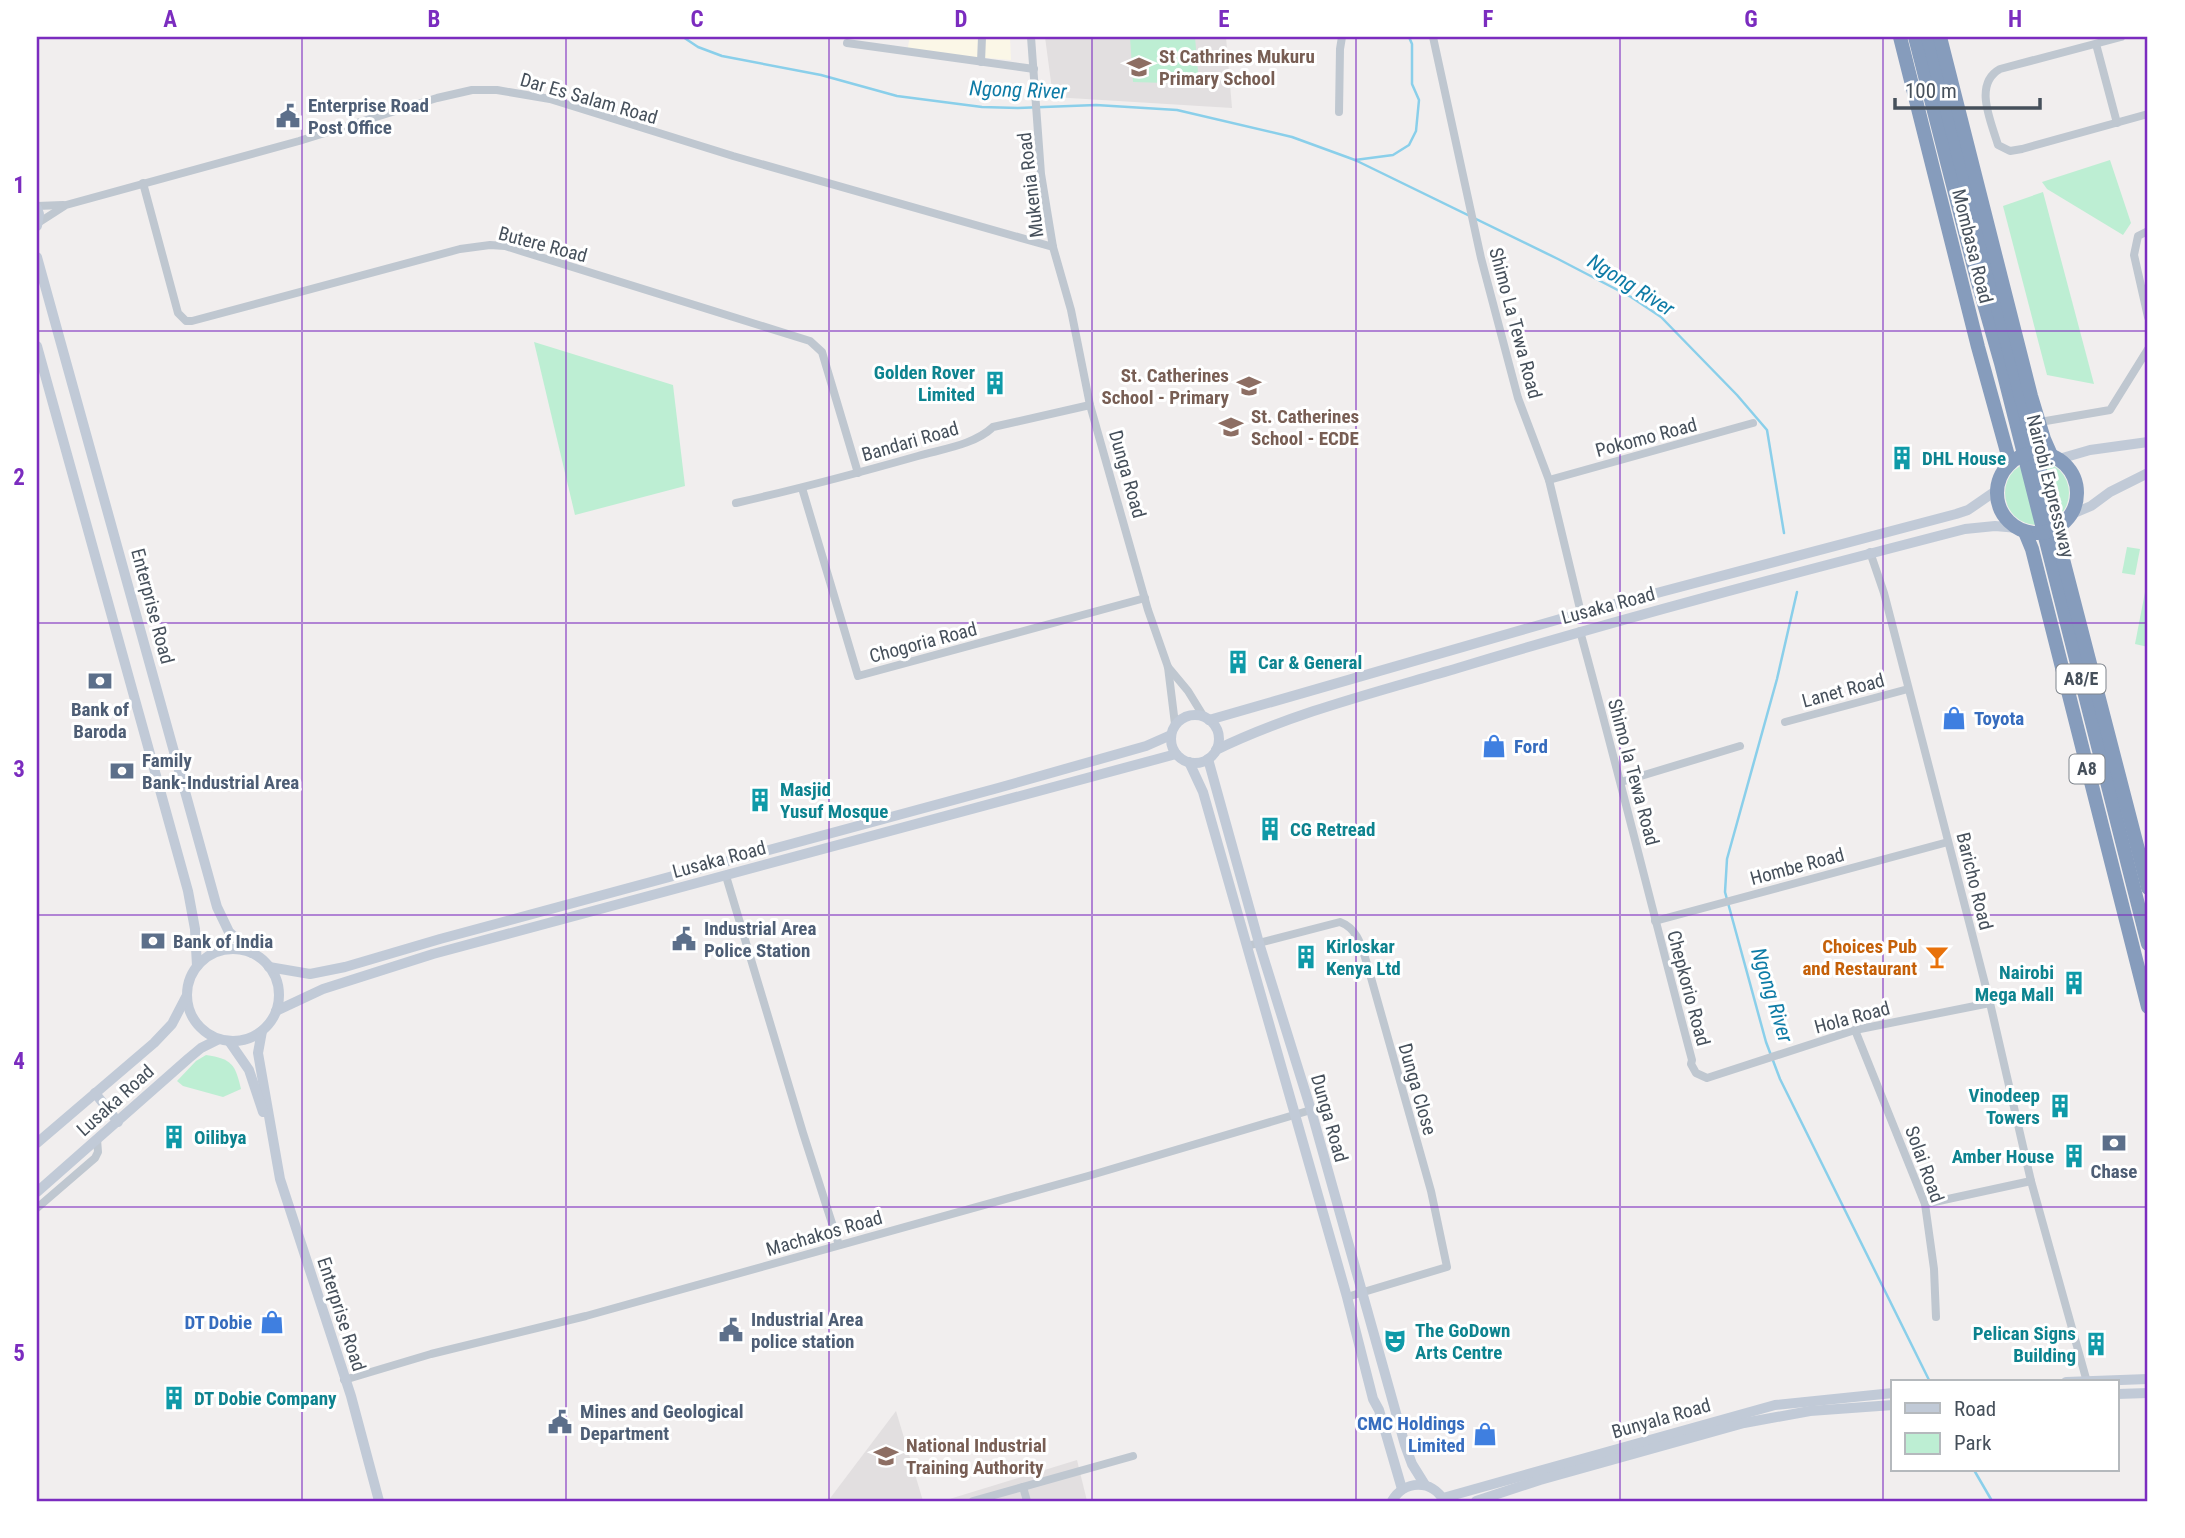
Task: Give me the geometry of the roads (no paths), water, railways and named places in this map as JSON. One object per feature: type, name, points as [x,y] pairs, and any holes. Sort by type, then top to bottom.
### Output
[{"type":"highway","name":"Mombasa Road","points":[[1900,37],[2010,463]]},
{"type":"highway","name":"Nairobi Expressway","points":[[1916,37],[2148,944]]},
{"type":"highway","name":"Nairobi Expressway","points":[[1928,37],[2148,888]]},
{"type":"highway","name":"Mombasa Road","points":[[1940,37],[2031,396],[2044,439],[2055,457]]},
{"type":"highway","points":[[1997,489],[2001,474],[2020,456],[2030,453],[2055,457]]},
{"type":"highway","name":"A8","points":[[2055,457],[2069,467],[2078,490],[2077,503],[2068,519],[2067,549],[2148,858]]},
{"type":"highway","name":"A8","points":[[1997,489],[2001,512],[2021,530],[2032,549],[2148,1007]]},
{"type":"highway","points":[[2021,530],[2045,533],[2068,519]]},
{"type":"main road","points":[[37,207],[38,224]]},
{"type":"main road","name":"Enterprise Road","points":[[37,257],[218,907],[229,932],[252,953]]},
{"type":"main road","points":[[37,346],[188,891],[195,929],[197,966]]},
{"type":"main road","points":[[2055,457],[2148,442]]},
{"type":"main road","points":[[2068,519],[2109,492],[2148,473]]},
{"type":"main road","name":"Lusaka Road","points":[[1206,718],[1581,613],[1956,514],[1968,510],[1997,489]]},
{"type":"main road","name":"Lusaka Road","points":[[1212,755],[1272,726],[1580,631],[1965,529],[1995,526],[2021,530]]},
{"type":"main road","points":[[1189,716],[1206,718],[1216,727],[1219,735],[1212,755],[1197,763],[1189,762],[1176,754],[1172,747],[1173,730],[1189,716]]},
{"type":"main road","name":"Lusaka Road","points":[[270,967],[310,974],[345,968],[453,935],[1146,746],[1173,730]]},
{"type":"main road","name":"Lusaka Road","points":[[276,1012],[323,989],[433,954],[1176,754]]},
{"type":"main road","name":"Dunga Road","points":[[1212,755],[1259,943],[1311,1110],[1405,1445],[1412,1464],[1425,1485]]},
{"type":"main road","name":"Dunga Road","points":[[1189,762],[1203,792],[1348,1297],[1373,1399],[1380,1410],[1402,1489]]},
{"type":"main road","points":[[228,949],[252,953],[270,967],[279,988],[276,1012],[262,1031],[252,1037],[224,1040],[209,1035],[193,1019],[186,997],[188,980],[197,966],[205,958],[228,949]]},
{"type":"main road","name":"Lusaka Road","points":[[37,1143],[163,1033],[172,1024],[186,997]]},
{"type":"main road","name":"Enterprise Road","points":[[262,1031],[258,1053],[280,1178],[351,1396],[379,1501]]},
{"type":"main road","name":"Enterprise Road","points":[[224,1040],[249,1070],[273,1137]]},
{"type":"main road","name":"Lusaka Road","points":[[37,1192],[195,1053],[224,1040]]},
{"type":"main road","points":[[95,1093],[118,1122]]},
{"type":"main road","points":[[2118,1380],[2148,1379]]},
{"type":"main road","name":"Bunyala Road","points":[[1443,1499],[1775,1405],[1891,1393]]},
{"type":"main road","points":[[2118,1394],[2148,1394]]},
{"type":"main road","name":"Bunyala Road","points":[[1476,1501],[1540,1480],[1744,1423],[1810,1411],[1891,1405]]},
{"type":"main road","points":[[1392,1501],[1402,1489],[1413,1484],[1435,1489],[1443,1499]]},
{"type":"street","points":[[981,62],[982,37]]},
{"type":"street","name":"Mukenia Road","points":[[1031,37],[1041,174],[1053,247]]},
{"type":"street","points":[[1339,112],[1342,37]]},
{"type":"street","name":"Shimo La Tewa Road","points":[[1433,37],[1484,267],[1518,398],[1549,480],[1581,613]]},
{"type":"street","points":[[2121,37],[2000,69],[1992,74],[1985,88],[1998,145],[2010,151],[2148,114]]},
{"type":"street","points":[[847,43],[1034,69]]},
{"type":"street","points":[[2096,44],[2118,123]]},
{"type":"street","name":"Dar Es Salam Road","points":[[38,224],[66,205],[299,141],[437,98],[472,90],[497,90],[550,99],[733,156],[1053,247]]},
{"type":"street","name":"Butere Road","points":[[143,183],[178,313],[186,321],[460,249],[505,246],[810,341],[821,352],[858,473]]},
{"type":"street","points":[[37,207],[66,205]]},
{"type":"street","points":[[2148,231],[2138,236],[2134,255],[2148,317]]},
{"type":"street","name":"Dunga Road","points":[[1053,247],[1071,310],[1090,405],[1144,598],[1168,667],[1173,730]]},
{"type":"street","points":[[2040,422],[2110,410],[2148,349]]},
{"type":"street","name":"Bandari Road","points":[[736,503],[858,473],[983,436],[993,427],[1090,405]]},
{"type":"street","name":"Pokomo Road","points":[[1549,480],[1753,423]]},
{"type":"street","name":"Chogoria Road","points":[[803,488],[858,676],[1144,598]]},
{"type":"street","name":"Baricho Road","points":[[1870,552],[1884,593],[1990,1003],[2032,1181],[2086,1380]]},
{"type":"street","name":"Shimo la Tewa Road","points":[[1580,631],[1655,921]]},
{"type":"street","name":"Dunga Road","points":[[1168,667],[1206,718]]},
{"type":"street","name":"Lanet Road","points":[[1785,722],[1908,689]]},
{"type":"street","points":[[1621,782],[1740,746]]},
{"type":"street","name":"Hombe Road","points":[[1655,921],[1948,842]]},
{"type":"street","points":[[726,876],[839,1245]]},
{"type":"street","name":"Chepkorio Road","points":[[1655,921],[1692,1059],[1691,1064]]},
{"type":"street","name":"Dunga Close","points":[[1247,946],[1339,922],[1349,925],[1354,931],[1368,967],[1431,1191],[1447,1267],[1348,1297]]},
{"type":"street","name":"Hola Road","points":[[1691,1064],[1696,1073],[1707,1078],[1855,1030],[1990,1003]]},
{"type":"street","name":"Solai Road","points":[[1855,1030],[1925,1204],[1934,1269],[1936,1317]]},
{"type":"street","name":"Machakos Road","points":[[344,1380],[431,1354],[586,1316],[1088,1176],[1311,1110]]},
{"type":"street","points":[[37,1208],[95,1158],[98,1152],[97,1139]]},
{"type":"street","points":[[1925,1204],[2032,1181]]},
{"type":"street","points":[[973,1501],[1133,1457]]},
{"type":"street","points":[[1023,1487],[1027,1501]]},
{"type":"waterway","name":"Ngong River","points":[[683,37],[698,47],[722,56],[821,75],[897,96],[982,107],[1096,105],[1177,110],[1292,137],[1355,160],[1558,259],[1631,297],[1661,317],[1767,430],[1784,533]]},
{"type":"waterway","name":"Ngong River","points":[[1355,160],[1393,155],[1409,145],[1416,131],[1419,100],[1412,84],[1412,44],[1409,37]]},
{"type":"waterway","name":"Ngong River","points":[[1797,592],[1777,679],[1727,859],[1725,892],[1766,1042],[1780,1079],[1929,1380]]},
{"type":"waterway","name":"Ngong River","points":[[1975,1472],[1992,1501]]},
{"type":"place","name":"St Cathrines Mukuru Primary School","points":[[1139,67]]},
{"type":"place","name":"Enterprise Road Post Office","points":[[288,116]]},
{"type":"place","name":"Golden Rover Limited","points":[[995,383]]},
{"type":"place","name":"St. Catherines School - Primary","points":[[1249,386]]},
{"type":"place","name":"St. Catherines School - ECDE","points":[[1231,427]]},
{"type":"place","name":"DHL House","points":[[1902,458]]},
{"type":"place","name":"Car & General","points":[[1238,662]]},
{"type":"place","name":"Bank of Baroda","points":[[100,681]]},
{"type":"place","name":"Toyota","points":[[1954,718]]},
{"type":"place","name":"Ford","points":[[1494,746]]},
{"type":"place","name":"Family Bank-Industrial Area","points":[[122,771]]},
{"type":"place","name":"Masjid Yusuf Mosque","points":[[760,800]]},
{"type":"place","name":"CG Retread","points":[[1270,829]]},
{"type":"place","name":"Industrial Area Police Station","points":[[684,939]]},
{"type":"place","name":"Bank of India","points":[[153,941]]},
{"type":"place","name":"Kirloskar Kenya Ltd","points":[[1306,957]]},
{"type":"place","name":"Choices Pub and Restaurant","points":[[1937,957]]},
{"type":"place","name":"Nairobi Mega Mall","points":[[2074,983]]},
{"type":"place","name":"Vinodeep Towers","points":[[2060,1106]]},
{"type":"place","name":"Oilibya","points":[[174,1137]]},
{"type":"place","name":"Chase","points":[[2114,1143]]},
{"type":"place","name":"Amber House","points":[[2074,1156]]},
{"type":"place","name":"DT Dobie","points":[[272,1322]]},
{"type":"place","name":"Industrial Area police station","points":[[731,1330]]},
{"type":"place","name":"The GoDown Arts Centre","points":[[1395,1341]]},
{"type":"place","name":"Pelican Signs Building","points":[[2096,1344]]},
{"type":"place","name":"DT Dobie Company","points":[[174,1398]]},
{"type":"place","name":"Mines and Geological Department","points":[[560,1422]]},
{"type":"place","name":"CMC Holdings Limited","points":[[1485,1434]]},
{"type":"place","name":"National Industrial Training Authority","points":[[886,1456]]}]
